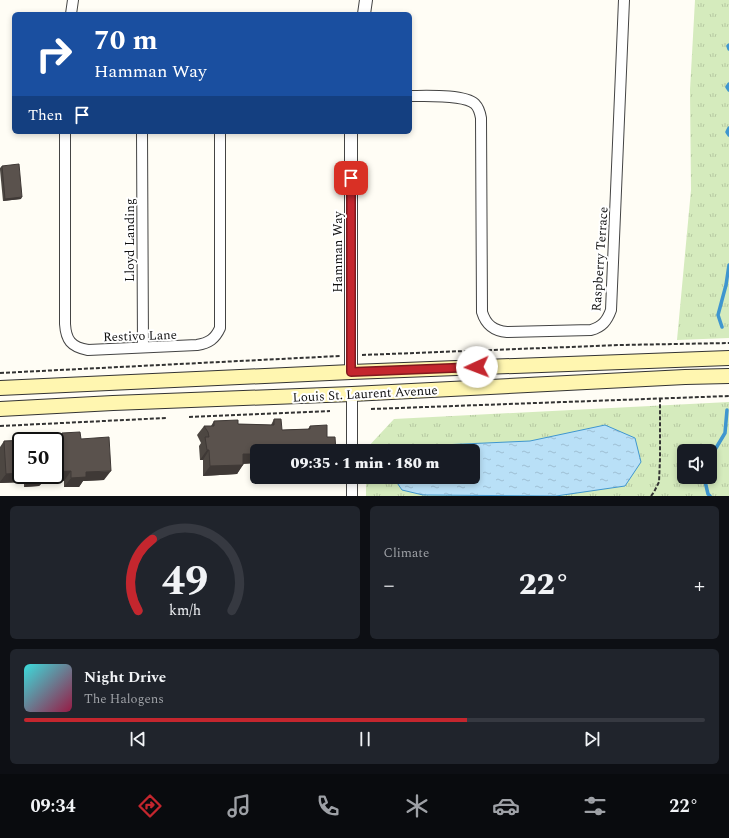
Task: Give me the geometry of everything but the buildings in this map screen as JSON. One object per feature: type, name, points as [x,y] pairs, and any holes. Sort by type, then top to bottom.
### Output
[{"type":"main road","name":"Louis St. Laurent Avenue","points":[[0,388],[351,372],[729,358]]},
{"type":"main road","name":"Louis St. Laurent Avenue","points":[[0,409],[352,394],[685,376],[729,376]]},
{"type":"street","points":[[71,12],[73,0]]},
{"type":"street","points":[[364,12],[366,0]]},
{"type":"street","name":"Raspberry Terrace","points":[[412,96],[465,98],[476,104],[480,110],[482,118],[482,312],[490,327],[498,331],[507,332],[591,330],[598,328],[608,318],[611,310],[624,0]]},
{"type":"street","name":"Restivo Lane","points":[[65,134],[66,334],[70,342],[78,348],[88,350],[197,345],[212,341],[217,335],[220,328],[220,134]]},
{"type":"street","name":"Lloyd Landing","points":[[142,134],[143,347]]},
{"type":"street","name":"Hamman Way","points":[[351,134],[351,372]]},
{"type":"street","points":[[352,394],[352,444]]},
{"type":"street","points":[[352,484],[352,496]]},
{"type":"path","points":[[372,355],[729,342]]},
{"type":"path","points":[[0,374],[333,356]]},
{"type":"path","points":[[371,410],[660,397],[729,396]]},
{"type":"path","points":[[651,496],[659,482],[660,397]]},
{"type":"path","points":[[189,417],[330,411]]},
{"type":"path","points":[[0,426],[166,418]]},
{"type":"green space","points":[[695,0],[729,0],[729,338],[677,340],[691,190],[690,90]]},
{"type":"green space","points":[[729,402],[729,496],[366,496],[366,484],[480,484],[480,444],[371,444],[394,419]]},
{"type":"water","points":[[605,425],[635,438],[641,462],[625,486],[556,496],[423,495],[402,490],[398,484],[480,484],[480,444],[464,444],[530,441]]},
{"type":"waterway","points":[[729,45],[729,49]]},
{"type":"waterway","points":[[729,84],[727,87],[729,90]]},
{"type":"waterway","points":[[729,128],[727,132],[729,135]]},
{"type":"waterway","points":[[722,327],[718,315],[726,285],[729,265]]},
{"type":"waterway","points":[[717,446],[725,433],[727,410]]},
{"type":"waterway","points":[[706,484],[710,496]]},
{"type":"route","points":[[351,178],[351,372],[477,367]]}]
